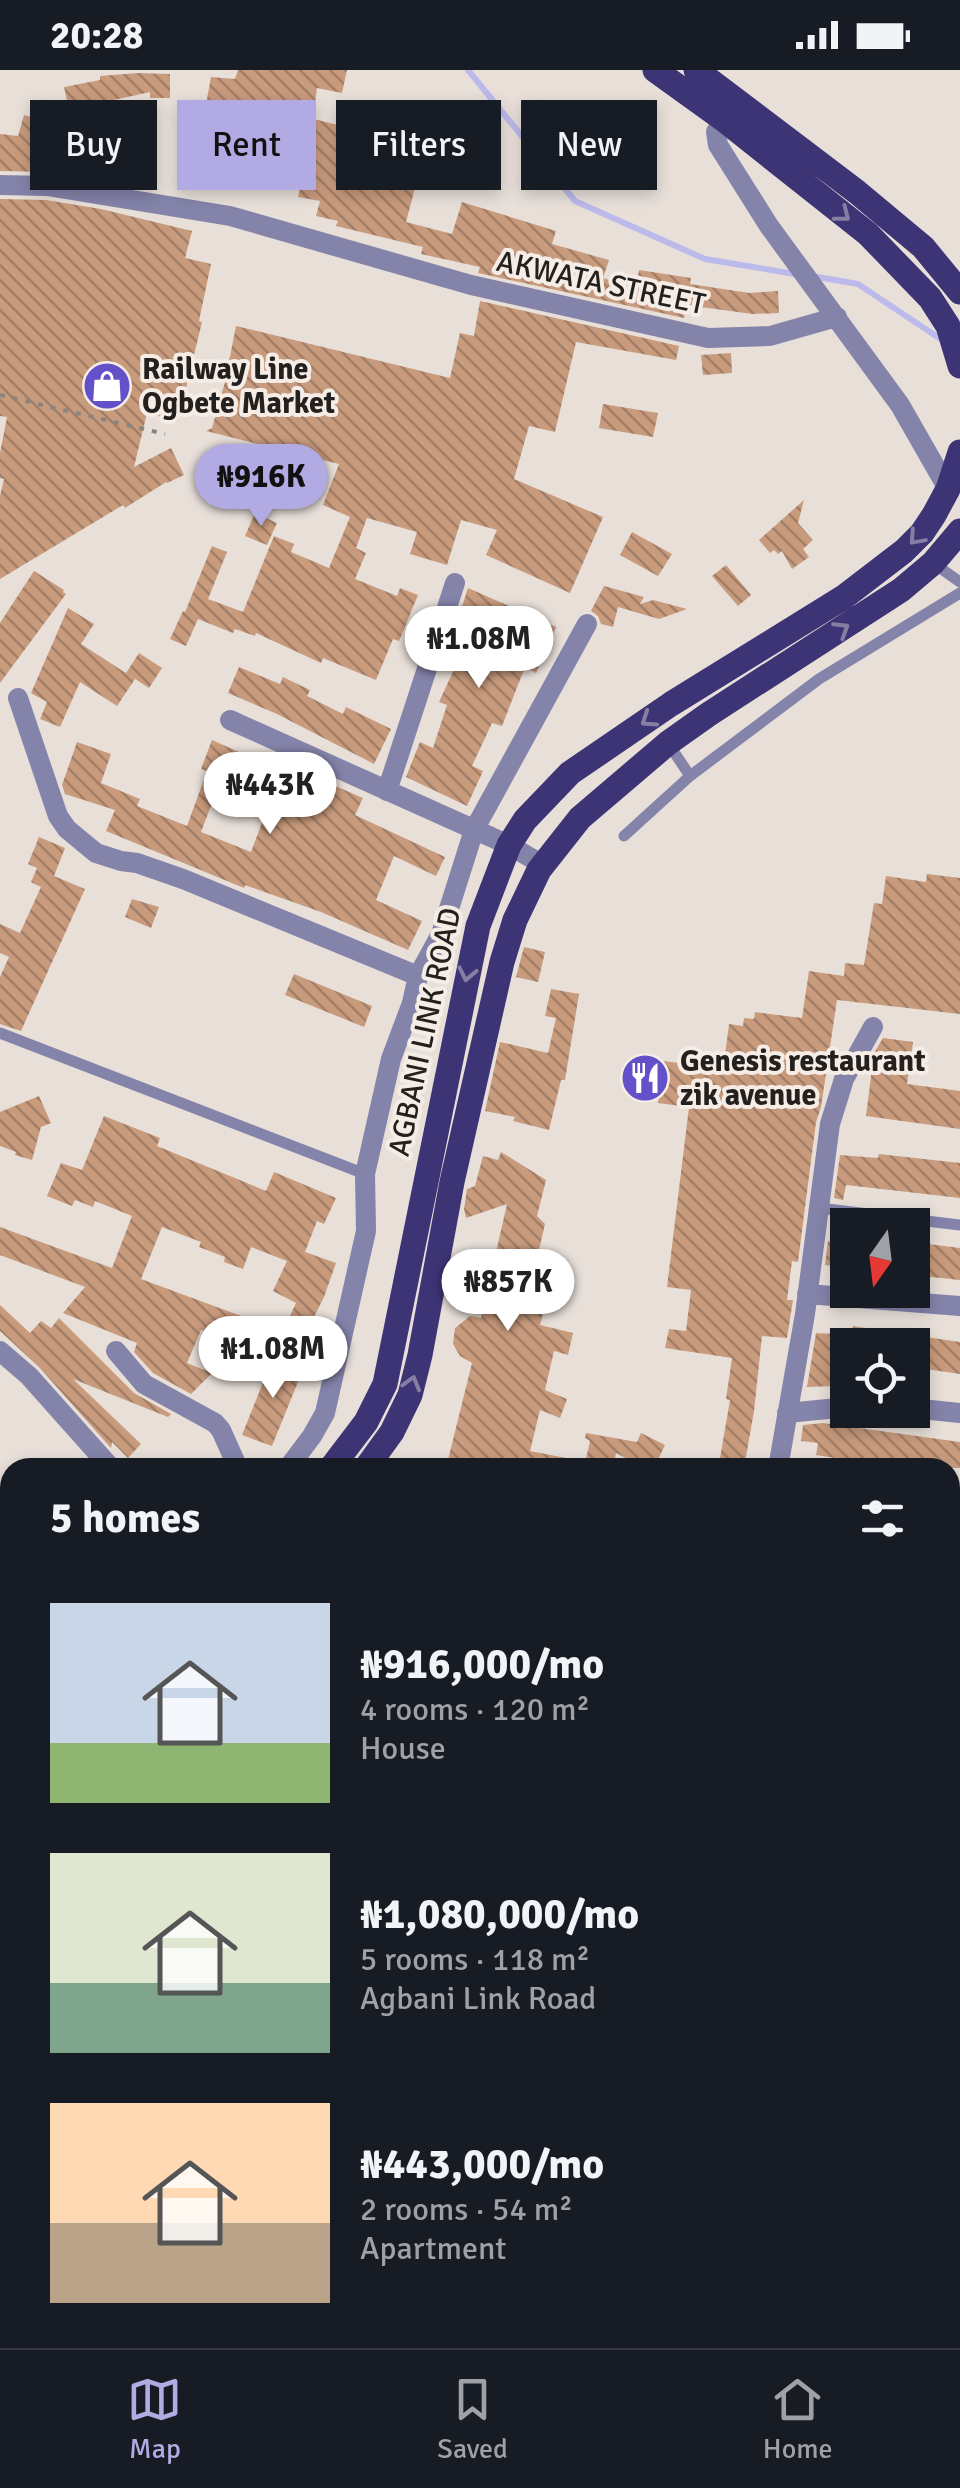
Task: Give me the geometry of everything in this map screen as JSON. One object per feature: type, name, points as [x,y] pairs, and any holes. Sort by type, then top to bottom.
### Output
[{"type":"main road","points":[[655,70],[729,109],[857,192],[923,247],[960,292]]},
{"type":"main road","points":[[696,70],[729,109],[868,234],[930,298],[948,326],[958,358]]},
{"type":"main road","name":"AGBANI LINK ROAD","points":[[339,1458],[366,1422],[386,1384],[478,926],[509,845],[525,820],[570,773],[670,704],[886,567],[922,533],[948,489],[960,452]]},
{"type":"main road","name":"AGBANI LINK ROAD","points":[[373,1458],[392,1432],[410,1395],[452,1182],[502,962],[516,920],[543,865],[580,818],[668,743],[901,590],[960,532]]},
{"type":"street","points":[[729,109],[716,132],[718,145],[769,226],[900,405],[948,489]]},
{"type":"street","name":"AKWATA STREET","points":[[0,185],[47,186],[230,216],[471,285],[708,338],[770,336],[836,317]]},
{"type":"street","points":[[387,791],[455,583]]},
{"type":"street","points":[[296,1458],[325,1414],[366,1231],[364,1174],[391,1059],[418,976],[441,934],[474,830],[586,624]]},
{"type":"street","points":[[18,698],[58,816],[67,829],[96,853],[137,862],[183,879],[418,976]]},
{"type":"street","points":[[230,720],[509,845],[543,865]]},
{"type":"street","points":[[780,1458],[830,1124],[844,1079],[874,1027]]},
{"type":"street","points":[[807,1294],[960,1306]]},
{"type":"street","points":[[0,1351],[29,1376],[102,1458]]},
{"type":"street","points":[[116,1351],[144,1384],[214,1423],[234,1458]]},
{"type":"street","points":[[787,1413],[830,1409]]},
{"type":"street","points":[[930,1410],[960,1413]]},
{"type":"lane","points":[[933,562],[960,582]]},
{"type":"lane","points":[[624,836],[690,776],[819,679],[960,593]]},
{"type":"lane","points":[[802,654],[819,679]]},
{"type":"lane","points":[[668,743],[690,776]]},
{"type":"lane","points":[[0,1034],[364,1174]]},
{"type":"lane","points":[[819,1208],[960,1225]]},
{"type":"path","points":[[0,396],[165,434]]},
{"type":"building","points":[[238,70],[347,70],[342,93],[317,88],[315,100],[207,100],[211,77],[235,79]]},
{"type":"building","points":[[170,74],[170,98],[150,98],[150,92],[114,100],[67,100],[64,87],[100,80],[100,76]]},
{"type":"building","points":[[24,115],[30,117],[30,172],[0,171],[0,134],[18,136]]},
{"type":"building","points":[[316,120],[336,124],[336,190],[414,190],[406,222],[452,234],[462,202],[556,231],[552,244],[609,260],[603,278],[636,288],[639,270],[691,278],[690,284],[749,293],[778,291],[779,313],[752,314],[686,305],[684,318],[478,273],[480,267],[421,254],[423,247],[336,226],[338,221],[316,216],[320,201],[298,197],[300,190],[316,190]]},
{"type":"building","points":[[0,199],[46,200],[101,209],[192,231],[185,258],[211,264],[199,321],[202,322],[178,421],[147,413],[134,467],[171,448],[184,475],[125,508],[123,505],[0,579],[0,496],[4,479],[0,478],[0,453],[7,417],[0,416]]},
{"type":"building","points":[[480,301],[679,346],[676,360],[576,342],[555,432],[529,426],[514,479],[603,517],[570,593],[486,555],[497,530],[461,520],[447,565],[410,554],[417,532],[367,518],[356,548],[366,553],[355,579],[397,596],[400,588],[418,595],[399,641],[393,639],[376,680],[323,658],[321,663],[256,633],[255,636],[235,629],[233,633],[198,619],[186,646],[170,639],[212,546],[227,552],[208,599],[243,612],[274,536],[294,544],[291,552],[329,568],[350,517],[323,505],[339,464],[206,431],[212,428],[236,326],[450,378],[460,333],[474,336]]},
{"type":"building","points":[[731,353],[732,373],[703,375],[701,355]]},
{"type":"building","points":[[603,404],[658,413],[653,437],[599,428]]},
{"type":"building","points":[[804,500],[798,523],[813,540],[803,549],[809,557],[792,569],[782,551],[770,553],[759,540]]},
{"type":"building","points":[[255,513],[277,523],[267,545],[245,536]]},
{"type":"building","points":[[632,532],[672,554],[658,576],[620,555]]},
{"type":"building","points":[[726,565],[751,595],[738,606],[712,576]]},
{"type":"building","points":[[34,571],[66,594],[0,683],[0,623]]},
{"type":"building","points":[[604,586],[644,597],[640,604],[653,600],[687,609],[659,619],[618,607],[613,627],[601,624],[591,611]]},
{"type":"building","points":[[468,588],[556,627],[536,673],[525,667],[502,726],[492,723],[472,766],[483,771],[467,806],[406,777],[420,742],[433,748],[447,705],[439,702],[467,641],[453,634]]},
{"type":"building","points":[[68,608],[94,624],[81,644],[135,679],[117,706],[80,682],[60,727],[40,719],[47,702],[31,693]]},
{"type":"building","points":[[139,653],[162,668],[149,688],[126,673]]},
{"type":"building","points":[[239,667],[280,684],[283,677],[310,690],[307,696],[343,714],[346,707],[391,729],[374,764],[228,693]]},
{"type":"building","points":[[212,740],[314,785],[317,778],[363,798],[355,815],[445,857],[436,876],[394,856],[376,900],[422,921],[408,950],[321,912],[245,885],[244,888],[106,831],[115,810],[65,794],[62,785],[77,742],[111,754],[101,783],[140,799],[137,806],[187,826],[207,771],[201,769]],"holes":[[[221,780],[270,801],[251,852],[201,832]]]},
{"type":"building","points":[[39,837],[65,848],[54,876],[85,889],[21,1031],[0,1024],[0,977],[9,957],[0,953],[0,924],[20,933],[41,887],[31,882],[37,868],[28,864]]},
{"type":"building","points":[[927,874],[960,878],[960,1014],[837,1000],[798,1262],[792,1261],[787,1300],[793,1300],[787,1338],[762,1336],[746,1458],[720,1458],[730,1400],[726,1399],[732,1358],[665,1348],[669,1329],[686,1331],[691,1290],[667,1287],[689,1107],[658,1103],[664,1061],[698,1066],[699,1060],[724,1063],[729,1024],[743,1026],[744,1018],[754,1019],[755,1012],[802,1018],[809,971],[844,976],[845,963],[864,965],[874,903],[882,904],[886,876],[926,882]]},
{"type":"building","points":[[132,899],[159,907],[151,928],[125,917]]},
{"type":"building","points":[[524,947],[545,952],[538,982],[516,977]]},
{"type":"building","points":[[294,974],[372,1006],[364,1027],[285,995]]},
{"type":"building","points":[[551,989],[579,994],[565,1080],[561,1080],[549,1130],[485,1111],[500,1042],[548,1053],[556,1018],[545,1016]]},
{"type":"building","points":[[883,1038],[913,1042],[907,1084],[960,1091],[960,1129],[866,1116],[874,1053]]},
{"type":"building","points":[[39,1096],[51,1123],[41,1127],[32,1160],[0,1146],[0,1112]]},
{"type":"building","points":[[104,1116],[160,1138],[157,1146],[266,1191],[274,1172],[336,1198],[324,1224],[317,1221],[305,1252],[336,1263],[307,1331],[287,1322],[296,1303],[273,1291],[287,1261],[251,1247],[243,1269],[199,1247],[201,1242],[162,1227],[141,1279],[241,1316],[231,1342],[201,1330],[187,1363],[212,1373],[191,1394],[153,1373],[134,1352],[137,1343],[63,1313],[85,1287],[0,1255],[0,1227],[112,1268],[132,1216],[95,1201],[93,1207],[75,1200],[72,1206],[47,1196],[61,1163],[82,1170]]},
{"type":"building","points":[[501,1152],[546,1180],[537,1216],[545,1224],[531,1284],[549,1289],[540,1325],[573,1333],[568,1355],[554,1351],[545,1390],[567,1399],[560,1418],[540,1410],[530,1451],[566,1458],[448,1458],[472,1363],[460,1356],[453,1344],[455,1328],[470,1316],[481,1318],[507,1204],[466,1218],[467,1189],[475,1186],[483,1156],[498,1160]]},
{"type":"building","points":[[879,1154],[960,1163],[960,1198],[846,1185],[843,1200],[834,1198],[840,1155],[878,1158]]},
{"type":"building","points":[[828,1241],[830,1241],[830,1266],[825,1265]]},
{"type":"building","points":[[930,1244],[960,1248],[960,1280],[930,1277]]},
{"type":"building","points":[[0,1305],[30,1333],[41,1321],[51,1328],[59,1318],[134,1393],[171,1414],[168,1417],[73,1379],[141,1444],[128,1458],[112,1442],[111,1448],[39,1367],[0,1331]]},
{"type":"building","points":[[816,1333],[830,1334],[830,1386],[807,1387]]},
{"type":"building","points":[[930,1338],[960,1342],[960,1374],[930,1370]]},
{"type":"building","points":[[274,1355],[304,1367],[272,1446],[242,1435]]},
{"type":"building","points":[[823,1423],[830,1424],[830,1428],[859,1428],[960,1442],[960,1458],[835,1458],[816,1455],[818,1443],[801,1441],[803,1425]]},
{"type":"building","points":[[586,1433],[637,1442],[641,1433],[665,1445],[659,1458],[626,1458],[616,1453],[615,1458],[586,1458],[590,1441],[585,1438]]},
{"type":"waterway","points":[[468,70],[575,201],[705,259],[795,274]]},
{"type":"waterway","points":[[812,276],[858,284],[942,340]]},
{"type":"place","name":"Railway Line Ogbete Market","points":[[107,386]]},
{"type":"place","name":"Genesis restaurant zik avenue","points":[[645,1078]]}]
